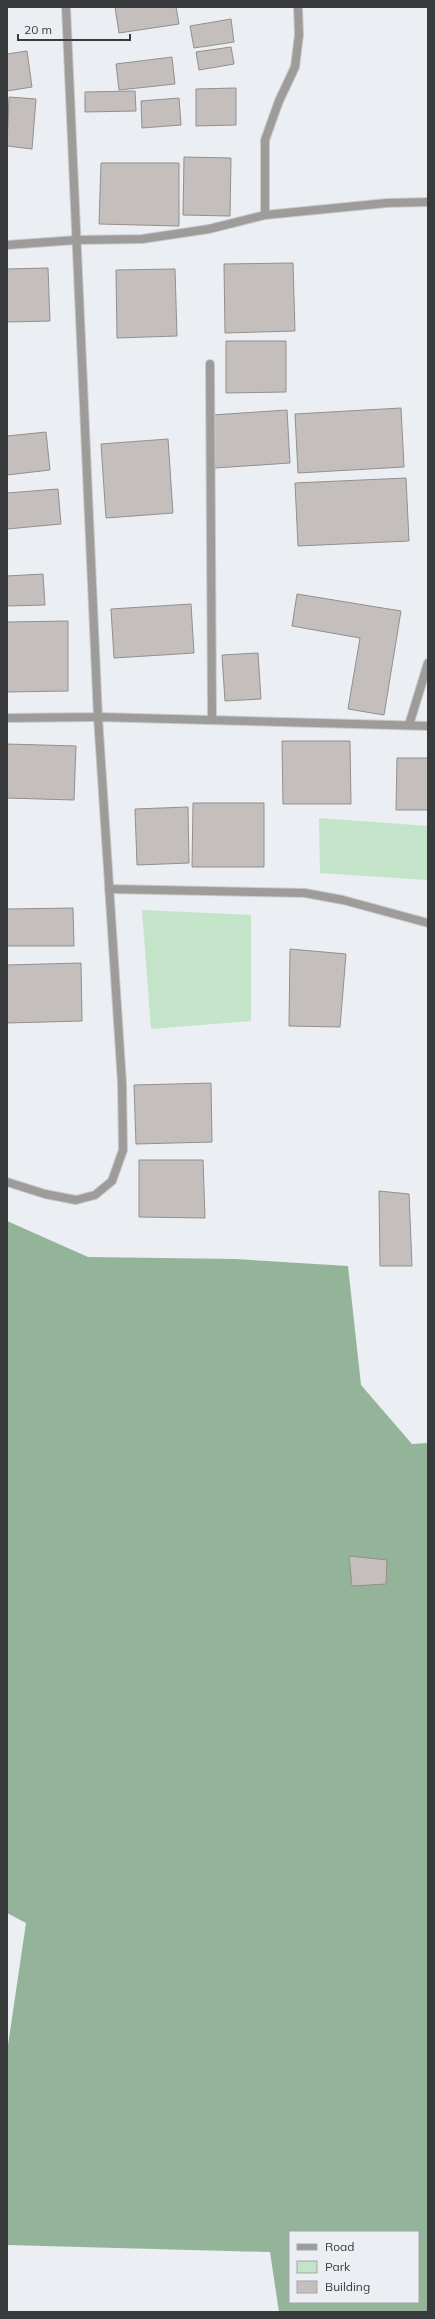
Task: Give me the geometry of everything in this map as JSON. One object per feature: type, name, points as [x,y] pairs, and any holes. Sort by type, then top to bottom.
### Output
[{"type":"street","points":[[7,1182],[45,1194],[76,1200],[94,1195],[112,1181],[122,1150],[122,1083],[98,717],[66,7]]},
{"type":"street","points":[[264,215],[265,140],[279,101],[295,67],[299,35],[298,7]]},
{"type":"street","points":[[7,245],[76,240],[142,239],[210,230],[264,215],[387,203],[428,202]]},
{"type":"street","points":[[210,364],[212,720]]},
{"type":"street","points":[[409,725],[428,663]]},
{"type":"street","points":[[7,718],[98,717],[428,726]]},
{"type":"street","points":[[109,889],[305,893],[343,900],[428,922]]},
{"type":"green space","points":[[319,818],[428,826],[428,880],[320,873]]},
{"type":"green space","points":[[142,910],[251,915],[251,1021],[151,1029]]},
{"type":"green space","points":[[7,1221],[88,1257],[236,1259],[348,1266],[361,1385],[412,1444],[428,1443],[428,2312],[279,2312],[270,2252],[7,2245],[7,2052],[26,1923],[7,1913]]},
{"type":"building","points":[[115,7],[176,7],[179,24],[119,33]]},
{"type":"building","points":[[231,19],[234,42],[194,48],[190,26]]},
{"type":"building","points":[[231,47],[234,64],[199,70],[196,52]]},
{"type":"building","points":[[27,51],[32,87],[7,91],[7,54]]},
{"type":"building","points":[[172,57],[175,84],[119,90],[116,64]]},
{"type":"building","points":[[236,88],[236,125],[196,126],[196,89]]},
{"type":"building","points":[[135,91],[136,111],[85,112],[85,92]]},
{"type":"building","points":[[9,97],[36,99],[32,149],[7,146]]},
{"type":"building","points":[[179,98],[181,125],[142,128],[141,101]]},
{"type":"building","points":[[184,157],[231,158],[230,216],[183,215]]},
{"type":"building","points":[[101,163],[179,163],[179,226],[99,224]]},
{"type":"building","points":[[293,263],[295,331],[225,333],[224,264]]},
{"type":"building","points":[[48,268],[50,321],[7,322],[7,269]]},
{"type":"building","points":[[175,269],[177,336],[117,338],[116,270]]},
{"type":"building","points":[[226,341],[286,341],[286,392],[226,393]]},
{"type":"building","points":[[401,408],[404,467],[298,473],[295,414]]},
{"type":"building","points":[[287,410],[290,463],[215,468],[212,415]]},
{"type":"building","points":[[46,432],[50,470],[7,475],[7,436]]},
{"type":"building","points":[[168,439],[173,513],[106,518],[101,444]]},
{"type":"building","points":[[406,478],[409,541],[298,546],[295,483]]},
{"type":"building","points":[[58,489],[61,524],[7,529],[7,493]]},
{"type":"building","points":[[43,574],[45,605],[7,606],[7,576]]},
{"type":"building","points":[[297,594],[401,611],[384,715],[348,709],[360,638],[292,626]]},
{"type":"building","points":[[191,604],[194,653],[114,658],[111,609]]},
{"type":"building","points":[[68,621],[68,691],[7,692],[7,622]]},
{"type":"building","points":[[258,653],[261,699],[225,701],[222,655]]},
{"type":"building","points":[[282,741],[350,741],[351,804],[283,804]]},
{"type":"building","points":[[7,744],[76,746],[74,800],[7,798]]},
{"type":"building","points":[[397,758],[428,758],[428,810],[396,810]]},
{"type":"building","points":[[193,803],[264,803],[264,867],[192,867]]},
{"type":"building","points":[[188,807],[189,863],[137,865],[135,809]]},
{"type":"building","points":[[73,908],[74,946],[7,946],[7,909]]},
{"type":"building","points":[[290,949],[346,954],[340,1027],[289,1026]]},
{"type":"building","points":[[81,963],[82,1021],[7,1023],[7,965]]},
{"type":"building","points":[[211,1083],[212,1142],[136,1144],[134,1085]]},
{"type":"building","points":[[139,1160],[203,1160],[205,1218],[139,1217]]},
{"type":"building","points":[[379,1191],[409,1194],[412,1266],[380,1266]]},
{"type":"building","points":[[349,1556],[387,1560],[386,1584],[352,1586]]}]
